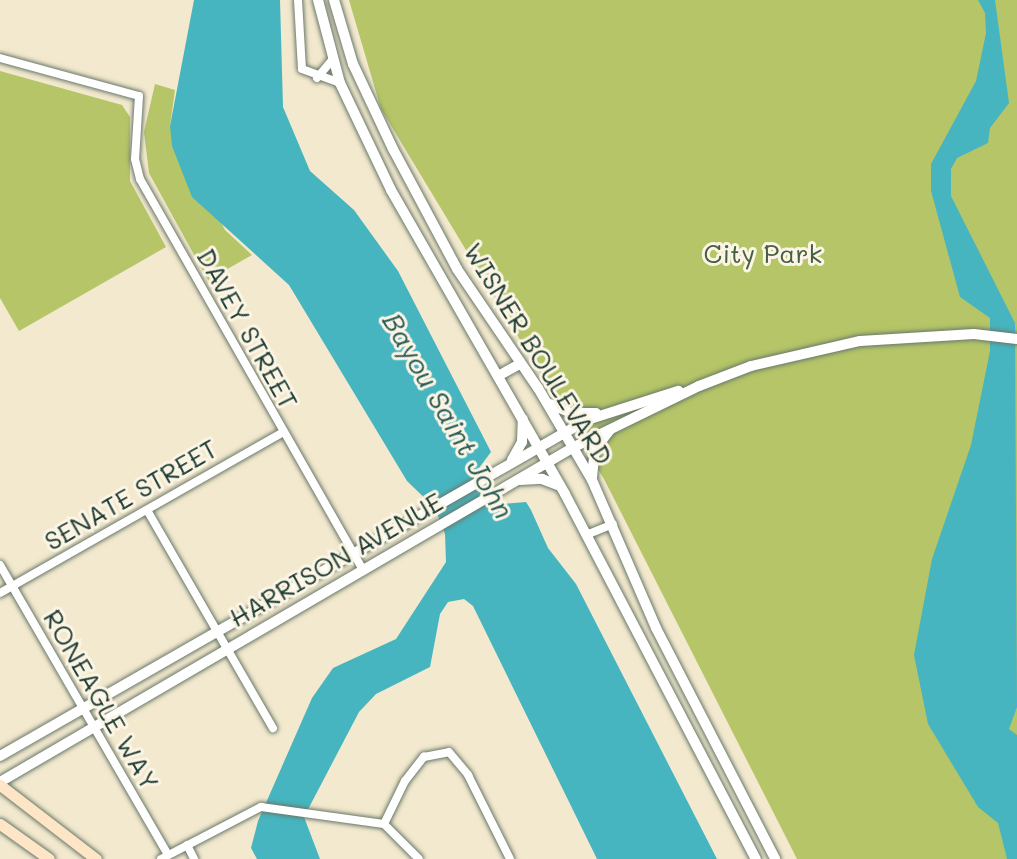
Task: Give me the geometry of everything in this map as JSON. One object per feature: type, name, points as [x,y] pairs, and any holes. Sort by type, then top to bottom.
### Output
[{"type":"main road","points":[[0,784],[96,859]]},
{"type":"main road","points":[[0,824],[49,859]]},
{"type":"street","points":[[298,0],[300,65],[317,78],[340,83]]},
{"type":"street","name":"WISNER BOULEVARD","points":[[318,0],[340,83],[376,158],[548,463],[754,855]]},
{"type":"street","name":"WISNER BOULEVARD","points":[[334,0],[353,64],[393,149],[457,269],[547,402],[592,480],[656,628],[775,859]]},
{"type":"street","name":"DAVEY STREET","points":[[0,58],[139,96],[135,159],[140,179],[282,433],[364,571]]},
{"type":"street","points":[[317,78],[333,59]]},
{"type":"street","points":[[376,158],[393,149]]},
{"type":"street","name":"HARRISON AVENUE","points":[[0,784],[574,447],[699,386],[751,366],[860,341],[974,334],[1017,339]]},
{"type":"street","points":[[498,376],[521,363]]},
{"type":"street","name":"HARRISON AVENUE","points":[[0,756],[565,432],[602,413],[699,386]]},
{"type":"street","points":[[547,402],[571,413],[602,413]]},
{"type":"street","points":[[510,464],[522,442],[522,417]]},
{"type":"street","points":[[592,480],[595,449],[613,426]]},
{"type":"street","name":"SENATE STREET","points":[[0,593],[282,433]]},
{"type":"street","points":[[518,480],[542,479],[560,486]]},
{"type":"street","points":[[147,510],[273,728]]},
{"type":"street","points":[[586,535],[613,524]]},
{"type":"street","name":"RONEAGLE WAY","points":[[0,565],[164,857]]},
{"type":"street","points":[[384,824],[405,781],[424,757],[449,752],[468,775],[510,859]]},
{"type":"street","points":[[164,857],[261,807],[317,811],[384,824],[419,859]]},
{"type":"street","points":[[754,855],[767,843]]},
{"type":"street","points":[[187,845],[194,859]]},
{"type":"green space","name":"City Park","points":[[349,0],[1017,0],[1017,859],[797,859],[604,479],[381,109]]},
{"type":"green space","points":[[0,71],[122,105],[130,117],[130,181],[166,247],[19,331],[0,298]]},
{"type":"green space","points":[[155,84],[175,90],[170,126],[225,230],[252,255],[208,280],[149,173],[144,132]]},
{"type":"water","name":"Bayou Saint John","points":[[194,0],[280,0],[283,107],[310,171],[354,210],[398,271],[491,452],[476,472],[484,497],[502,504],[526,502],[548,548],[576,584],[717,859],[597,859],[473,606],[464,599],[448,602],[440,614],[430,667],[376,694],[359,712],[304,817],[320,859],[257,859],[251,848],[258,821],[312,698],[333,668],[396,639],[446,562],[445,534],[435,508],[407,481],[289,285],[192,197],[172,146],[170,126]]},
{"type":"water","points":[[978,0],[995,0],[1009,103],[990,128],[988,143],[957,158],[951,169],[951,196],[1015,323],[1017,707],[1009,729],[1017,735],[1017,859],[1007,859],[998,823],[978,807],[928,724],[914,655],[932,559],[971,445],[990,351],[990,318],[960,297],[931,191],[931,164],[976,81],[986,33],[985,13]]}]
